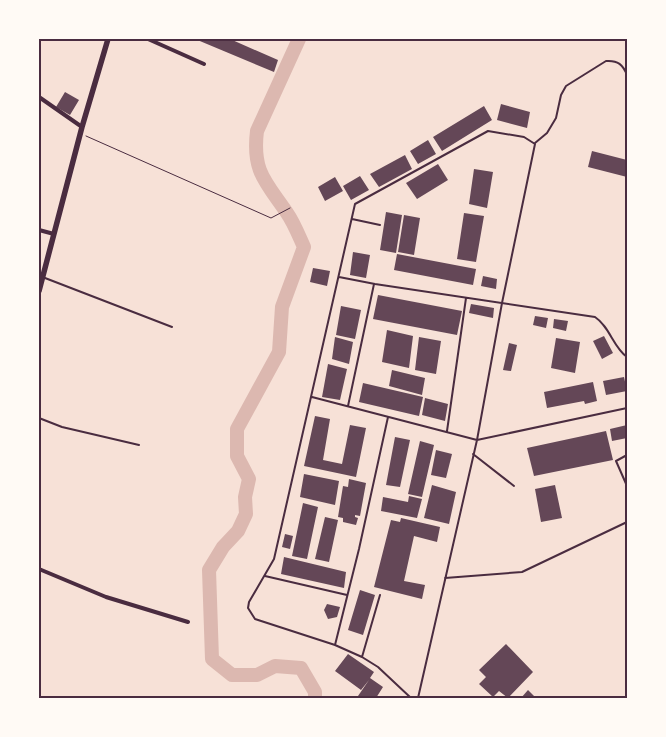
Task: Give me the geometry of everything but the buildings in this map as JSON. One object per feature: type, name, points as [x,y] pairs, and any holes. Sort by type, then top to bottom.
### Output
[{"type":"main road","points":[[39,291],[41,277],[81,130],[108,39]]},
{"type":"street","points":[[148,39],[204,64]]},
{"type":"street","points":[[39,97],[81,130]]},
{"type":"street","points":[[39,230],[54,234]]},
{"type":"street","points":[[39,569],[106,597],[188,622]]},
{"type":"lane","points":[[418,698],[477,440],[502,303],[535,144],[547,133],[556,118],[561,95],[566,86],[606,61],[619,63],[627,75]]},
{"type":"lane","points":[[411,698],[378,667],[362,657],[255,619],[248,608],[249,602],[274,559],[355,204],[488,131],[524,137],[535,144]]},
{"type":"lane","points":[[352,219],[380,225]]},
{"type":"lane","points":[[41,277],[172,327]]},
{"type":"lane","points":[[339,277],[374,284],[595,317],[602,322],[617,348],[627,358]]},
{"type":"lane","points":[[348,406],[374,284]]},
{"type":"lane","points":[[447,432],[466,298]]},
{"type":"lane","points":[[312,398],[477,440],[627,408]]},
{"type":"lane","points":[[335,646],[388,417]]},
{"type":"lane","points":[[39,418],[62,427],[138,445]]},
{"type":"lane","points":[[473,454],[514,486]]},
{"type":"lane","points":[[627,455],[616,461],[627,486]]},
{"type":"lane","points":[[445,578],[522,572],[627,522]]},
{"type":"lane","points":[[265,576],[347,595]]},
{"type":"lane","points":[[362,657],[380,595]]},
{"type":"path","points":[[81,130],[271,218],[290,208]]},
{"type":"waterway","points":[[299,39],[257,131],[256,145],[262,176],[290,217],[304,247],[282,307],[279,352],[237,429],[237,456],[249,479],[245,497],[246,514],[238,531],[223,547],[209,570],[212,659],[232,675],[257,675],[275,666],[301,668],[315,692],[315,698]]}]
